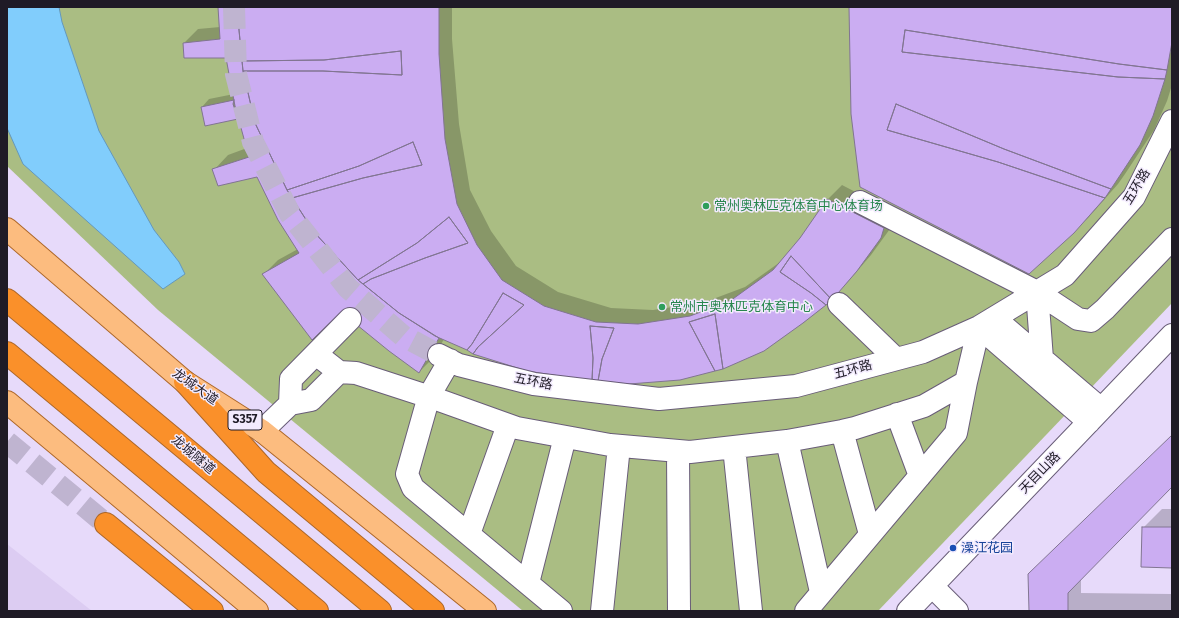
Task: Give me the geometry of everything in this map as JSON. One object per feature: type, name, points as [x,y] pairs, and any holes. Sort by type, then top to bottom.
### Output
[{"type":"highway","name":"龙城隧道","points":[[7,300],[380,611]]},
{"type":"highway","points":[[7,353],[317,611]]},
{"type":"highway","points":[[185,382],[266,472],[433,611]]},
{"type":"highway","points":[[106,524],[212,611]]},
{"type":"main road","name":"龙城大道","points":[[7,229],[185,382],[262,431],[485,611]]},
{"type":"main road","points":[[7,241],[50,266]]},
{"type":"main road","points":[[7,402],[257,611]]},
{"type":"street","name":"五环路","points":[[429,396],[445,357],[458,364],[534,384],[660,399],[796,386],[923,352],[987,323],[1065,275],[1134,197],[1172,121]]},
{"type":"street","points":[[860,202],[1037,292],[1078,319],[1091,321],[1105,309],[1172,239]]},
{"type":"street","points":[[1037,292],[1042,359]]},
{"type":"street","points":[[839,304],[896,359]]},
{"type":"street","points":[[290,404],[291,379],[350,319]]},
{"type":"street","points":[[987,323],[1042,359],[1095,416]]},
{"type":"street","points":[[806,611],[956,433],[966,382],[987,323]]},
{"type":"street","points":[[987,323],[1095,416]]},
{"type":"street","name":"天目山路","points":[[908,611],[1172,335]]},
{"type":"street","points":[[316,354],[340,372],[356,373],[429,396],[517,428],[618,446],[690,452],[787,441],[855,428],[924,406],[966,382]]},
{"type":"street","points":[[262,431],[290,404],[311,400],[340,372]]},
{"type":"street","points":[[429,396],[407,474],[413,488],[561,611]]},
{"type":"street","points":[[897,414],[920,476]]},
{"type":"street","points":[[469,534],[508,425]]},
{"type":"street","points":[[842,431],[870,534]]},
{"type":"street","points":[[528,583],[565,437]]},
{"type":"street","points":[[787,441],[822,592]]},
{"type":"street","points":[[602,611],[618,446]]},
{"type":"street","points":[[734,447],[751,611]]},
{"type":"street","points":[[678,451],[679,611]]},
{"type":"street","points":[[932,586],[957,611]]},
{"type":"shaded area","points":[[7,544],[92,611],[7,611]]},
{"type":"green space","name":"常州市奥林匹克体育中心","points":[[7,7],[1172,7],[1172,303],[878,611],[523,611],[158,310],[7,166]]},
{"type":"water","points":[[7,7],[59,7],[62,22],[99,131],[154,230],[179,262],[185,274],[163,289],[23,164],[7,128]]},
{"type":"building","points":[[218,7],[238,7],[243,71],[255,123],[287,190],[314,232],[358,280],[399,313],[439,338],[419,373],[341,312],[312,340],[262,274],[299,253],[278,220],[257,177],[218,186],[212,169],[249,157],[235,106],[226,58],[184,58],[183,43],[220,39]]},
{"type":"building","points":[[238,7],[439,7],[439,54],[445,139],[457,204],[477,245],[502,280],[544,306],[596,322],[638,324],[690,316],[730,301],[773,270],[800,238],[827,199],[884,228],[881,238],[857,271],[832,300],[791,256],[780,272],[826,305],[764,351],[723,369],[715,314],[689,322],[715,371],[680,380],[629,384],[598,381],[602,359],[614,328],[590,326],[593,358],[592,381],[527,371],[473,354],[478,347],[524,305],[503,293],[467,350],[435,336],[399,313],[363,284],[371,279],[468,243],[449,217],[417,243],[358,280],[314,232],[292,198],[363,178],[422,165],[413,142],[359,166],[287,190],[255,123],[243,71],[323,71],[402,75],[401,51],[324,60],[242,61]]},
{"type":"building","points":[[849,7],[1172,7],[1172,42],[1167,70],[1119,64],[905,30],[902,52],[1118,77],[1165,79],[1153,116],[1140,145],[1111,189],[1004,149],[896,104],[887,130],[998,162],[1105,198],[1074,233],[1029,274],[860,187],[851,114]]},
{"type":"building","points":[[905,30],[1119,64],[1167,70],[1165,79],[1118,77],[902,52]]},
{"type":"building","points":[[401,51],[402,75],[323,71],[243,71],[242,61],[324,60]]},
{"type":"building","points":[[234,100],[233,104],[238,119],[205,126],[201,107]]},
{"type":"building","points":[[896,104],[1004,149],[1111,189],[1105,198],[998,162],[887,130]]},
{"type":"building","points":[[413,142],[422,165],[363,178],[292,198],[287,190],[359,166]]},
{"type":"building","points":[[449,217],[468,243],[371,279],[363,284],[358,280],[417,243]]},
{"type":"building","points":[[791,256],[832,300],[826,305],[780,272]]},
{"type":"building","points":[[503,293],[524,305],[478,347],[473,354],[467,350]]},
{"type":"building","points":[[715,314],[723,369],[715,371],[689,322]]},
{"type":"building","points":[[590,326],[614,328],[602,359],[598,381],[592,381],[593,358]]},
{"type":"building","points":[[1172,435],[1172,487],[1068,593],[1068,611],[1029,611],[1028,574]]},
{"type":"building","points":[[1142,527],[1172,527],[1172,568],[1141,567]]},
{"type":"tunnel","points":[[234,7],[236,74],[253,142],[290,214],[348,288],[403,336],[439,355]]},
{"type":"tunnel","points":[[7,442],[106,524]]},
{"type":"place","name":"常州奥林匹克体育中心体育场","points":[[706,206]]},
{"type":"place","name":"常州市奥林匹克体育中心","points":[[662,307]]},
{"type":"place","name":"澡江花园","points":[[953,548]]}]
